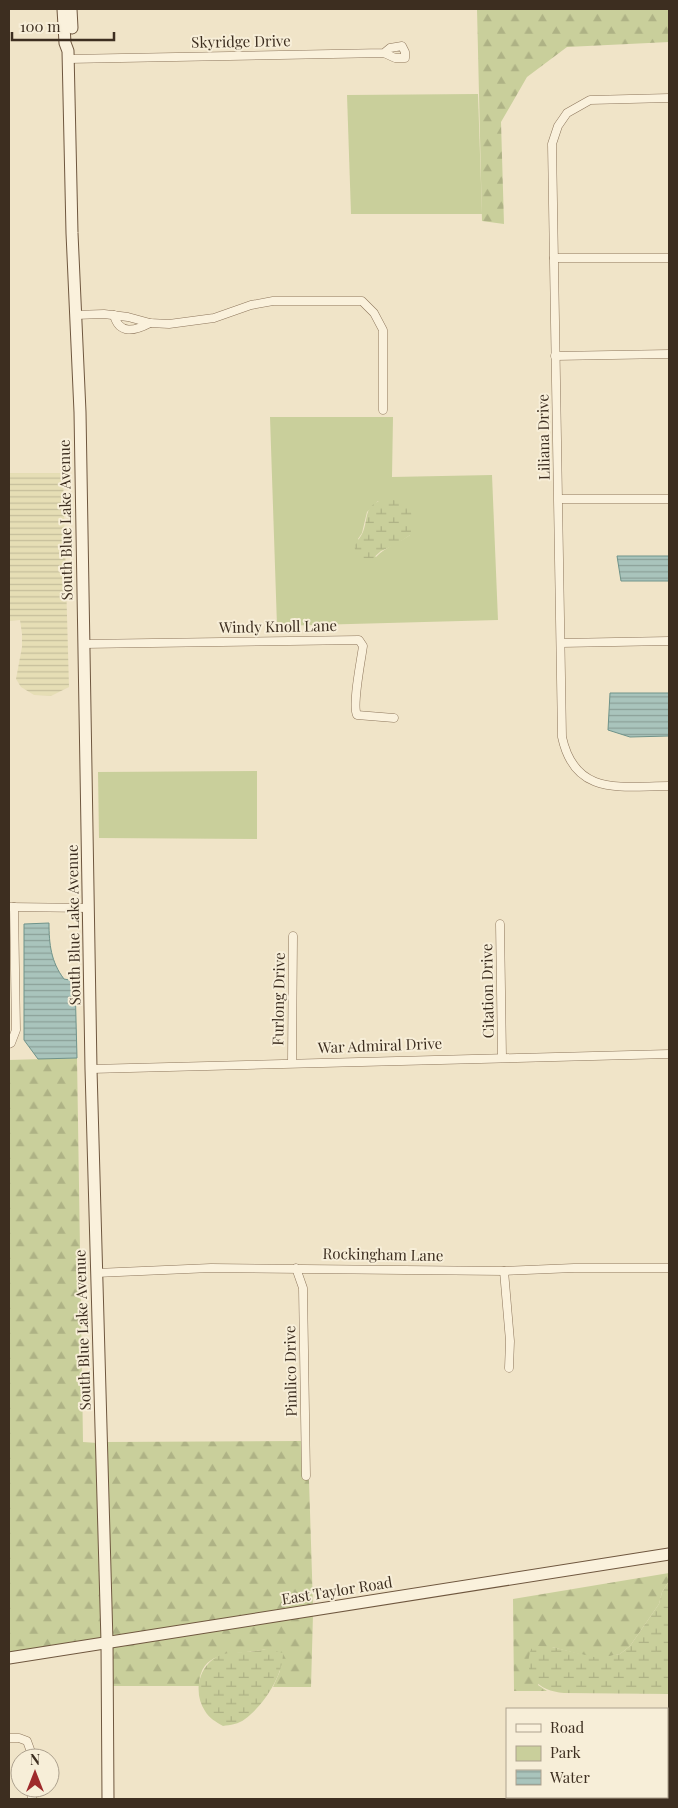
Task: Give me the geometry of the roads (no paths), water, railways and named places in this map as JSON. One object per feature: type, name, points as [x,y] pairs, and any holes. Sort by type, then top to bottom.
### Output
[{"type":"main road","name":"South Blue Lake Avenue","points":[[63,9],[65,43],[68,55],[75,315],[80,412],[91,1069],[107,1642],[108,1799]]},
{"type":"main road","name":"South Blue Lake Avenue","points":[[68,55],[73,41],[71,9]]},
{"type":"main road","name":"East Taylor Road","points":[[9,1658],[669,1554]]},
{"type":"street","name":"Skyridge Drive","points":[[68,55],[384,54]]},
{"type":"street","name":"Liliana Drive","points":[[669,98],[590,100],[567,113],[558,126],[552,144],[562,737],[566,752],[573,766],[580,773],[596,782],[614,786],[669,786]]},
{"type":"street","points":[[554,258],[669,258]]},
{"type":"street","points":[[75,315],[104,314],[128,317],[150,323],[169,324],[214,318],[273,301],[362,301],[374,312],[383,330],[383,410]]},
{"type":"street","points":[[114,315],[118,325],[125,330],[139,328],[150,323]]},
{"type":"street","points":[[555,356],[669,354]]},
{"type":"street","points":[[559,499],[669,499]]},
{"type":"street","name":"Windy Knoll Lane","points":[[83,644],[359,640],[363,646],[354,710],[357,715],[394,718]]},
{"type":"street","points":[[561,642],[669,642]]},
{"type":"street","points":[[9,1044],[16,1030],[11,907],[89,908]]},
{"type":"street","name":"Citation Drive","points":[[500,924],[502,1057]]},
{"type":"street","name":"Furlong Drive","points":[[292,1062],[293,936]]},
{"type":"street","name":"War Admiral Drive","points":[[91,1069],[292,1062],[669,1054]]},
{"type":"street","name":"Rockingham Lane","points":[[96,1273],[193,1268],[504,1271],[574,1268],[669,1268]]},
{"type":"street","name":"Pimlico Drive","points":[[296,1268],[303,1288],[306,1476]]},
{"type":"street","points":[[504,1271],[510,1340],[509,1368]]},
{"type":"street","points":[[9,1738],[20,1738],[27,1741],[30,1748]]},
{"type":"water","points":[[617,556],[669,556],[669,581],[621,581]]},
{"type":"water","points":[[610,693],[669,693],[669,736],[630,737],[608,730]]},
{"type":"water","points":[[49,923],[50,945],[56,966],[64,979],[75,981],[77,1058],[38,1059],[24,1040],[24,924]]}]
